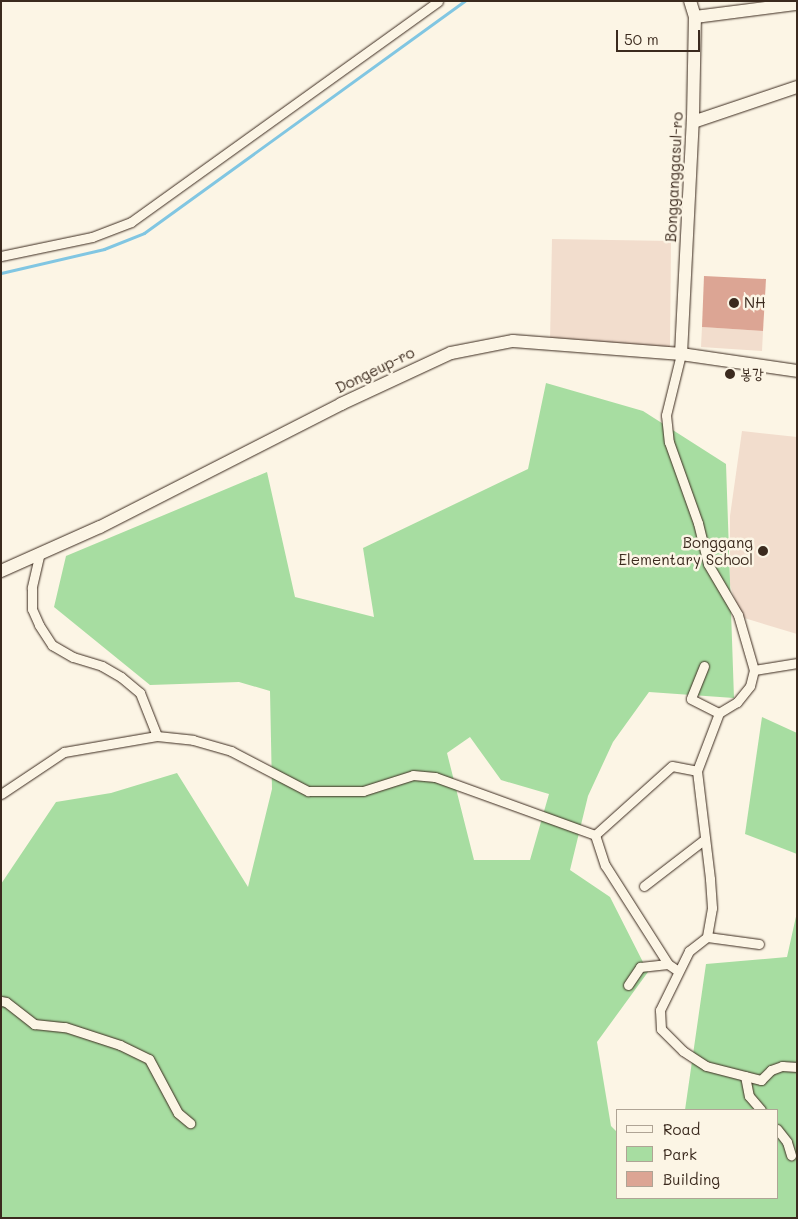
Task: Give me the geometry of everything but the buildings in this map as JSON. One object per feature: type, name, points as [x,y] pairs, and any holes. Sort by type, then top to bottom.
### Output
[{"type":"main road","name":"Bongganggasul-ro","points":[[681,354],[693,122],[695,17],[690,1]]},
{"type":"main road","points":[[695,17],[797,4]]},
{"type":"main road","points":[[693,122],[797,87]]},
{"type":"main road","name":"Dongeup-ro","points":[[1,571],[40,552],[100,527],[341,404],[451,353],[513,341],[681,354],[797,371]]},
{"type":"street","points":[[1,256],[92,237],[131,222],[438,1]]},
{"type":"street","points":[[681,354],[666,415],[669,442],[698,523],[708,564],[738,615],[754,670],[750,686],[737,702],[719,713],[697,771],[712,908],[707,937],[688,951],[677,970],[660,1010],[661,1030],[683,1052],[706,1066],[761,1080],[771,1070],[782,1066],[797,1067]]},
{"type":"street","points":[[40,552],[32,588],[32,608],[39,625],[52,644],[73,658],[102,666],[140,693],[157,736]]},
{"type":"street","points":[[754,670],[797,663]]},
{"type":"street","points":[[704,666],[691,699],[719,713]]},
{"type":"street","points":[[1,794],[64,752],[157,736],[193,740],[231,751],[308,791],[363,792],[412,775],[435,777],[595,835]]},
{"type":"street","points":[[595,835],[672,766],[697,771]]},
{"type":"street","points":[[595,835],[605,865],[668,964],[677,970]]},
{"type":"street","points":[[644,886],[705,840]]},
{"type":"street","points":[[707,937],[758,944]]},
{"type":"street","points":[[628,985],[640,967],[668,964]]},
{"type":"street","points":[[1,1001],[6,1002],[34,1024],[65,1027],[120,1044],[149,1059],[178,1113],[190,1123]]},
{"type":"street","points":[[745,1076],[749,1096],[760,1109]]},
{"type":"street","points":[[778,1130],[788,1142],[791,1155]]},
{"type":"shaded area","points":[[552,239],[671,241],[670,347],[550,343]]},
{"type":"shaded area","points":[[702,327],[763,331],[762,351],[701,347]]},
{"type":"shaded area","name":"Bonggang Elementary School","points":[[742,431],[797,437],[797,634],[741,617],[730,585],[730,516]]},
{"type":"green space","points":[[546,383],[643,411],[726,464],[734,698],[649,692],[613,742],[588,796],[570,870],[610,897],[648,972],[597,1042],[611,1126],[616,1131],[616,1199],[778,1199],[778,1109],[685,1109],[706,964],[787,957],[797,912],[797,1218],[1,1218],[1,884],[56,802],[111,793],[177,773],[248,887],[272,789],[270,691],[239,682],[150,685],[54,607],[66,556],[267,472],[295,597],[374,617],[363,548],[528,469]],"holes":[[[470,737],[501,780],[549,794],[530,860],[474,860],[447,753]]]},
{"type":"green space","points":[[762,717],[797,733],[797,854],[745,834]]},
{"type":"waterway","points":[[1,273],[104,249],[144,233],[465,1]]},
{"type":"place","name":"NH","points":[[734,303]]},
{"type":"place","name":"봉강","points":[[730,374]]},
{"type":"place","name":"Bonggang Elementary School","points":[[763,551]]}]
